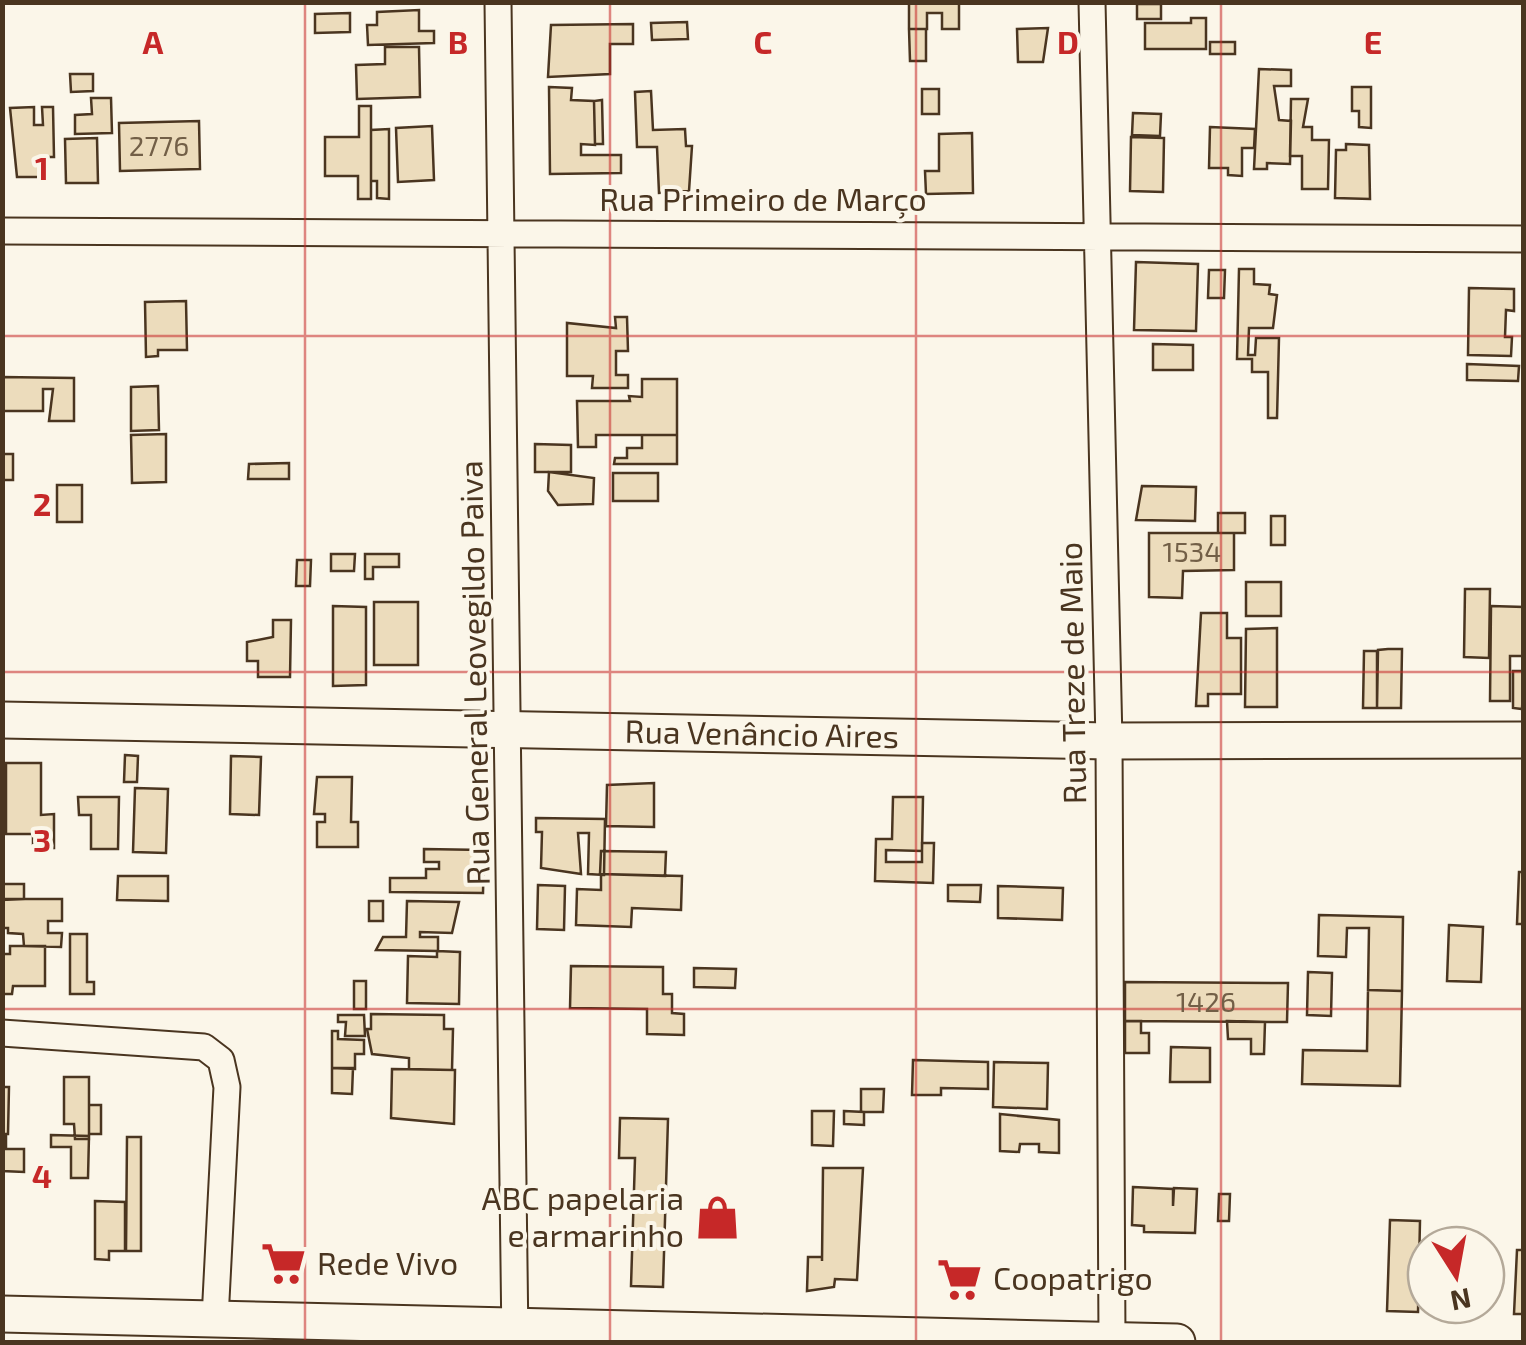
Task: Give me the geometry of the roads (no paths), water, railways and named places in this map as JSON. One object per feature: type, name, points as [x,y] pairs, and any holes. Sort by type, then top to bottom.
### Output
[{"type":"main road","name":"Rua Venâncio Aires","points":[[2,720],[1110,741],[1524,740]]},
{"type":"main road","points":[[2,1314],[215,1319],[515,1335],[1176,1342]]},
{"type":"street","name":"Rua General Leovegildo Paiva","points":[[498,2],[515,1335]]},
{"type":"street","name":"Rua Treze de Maio","points":[[1092,2],[1094,235],[1110,741],[1112,1342]]},
{"type":"street","name":"Rua Primeiro de Março","points":[[2,232],[503,231],[1524,240]]},
{"type":"street","points":[[2,1033],[204,1047],[221,1060],[227,1087],[215,1319]]},
{"type":"place","name":"ABC papelaria e armarinho","points":[[717,1217]]},
{"type":"place","name":"Rede Vivo","points":[[284,1264]]},
{"type":"place","name":"Coopatrigo","points":[[960,1279]]}]
